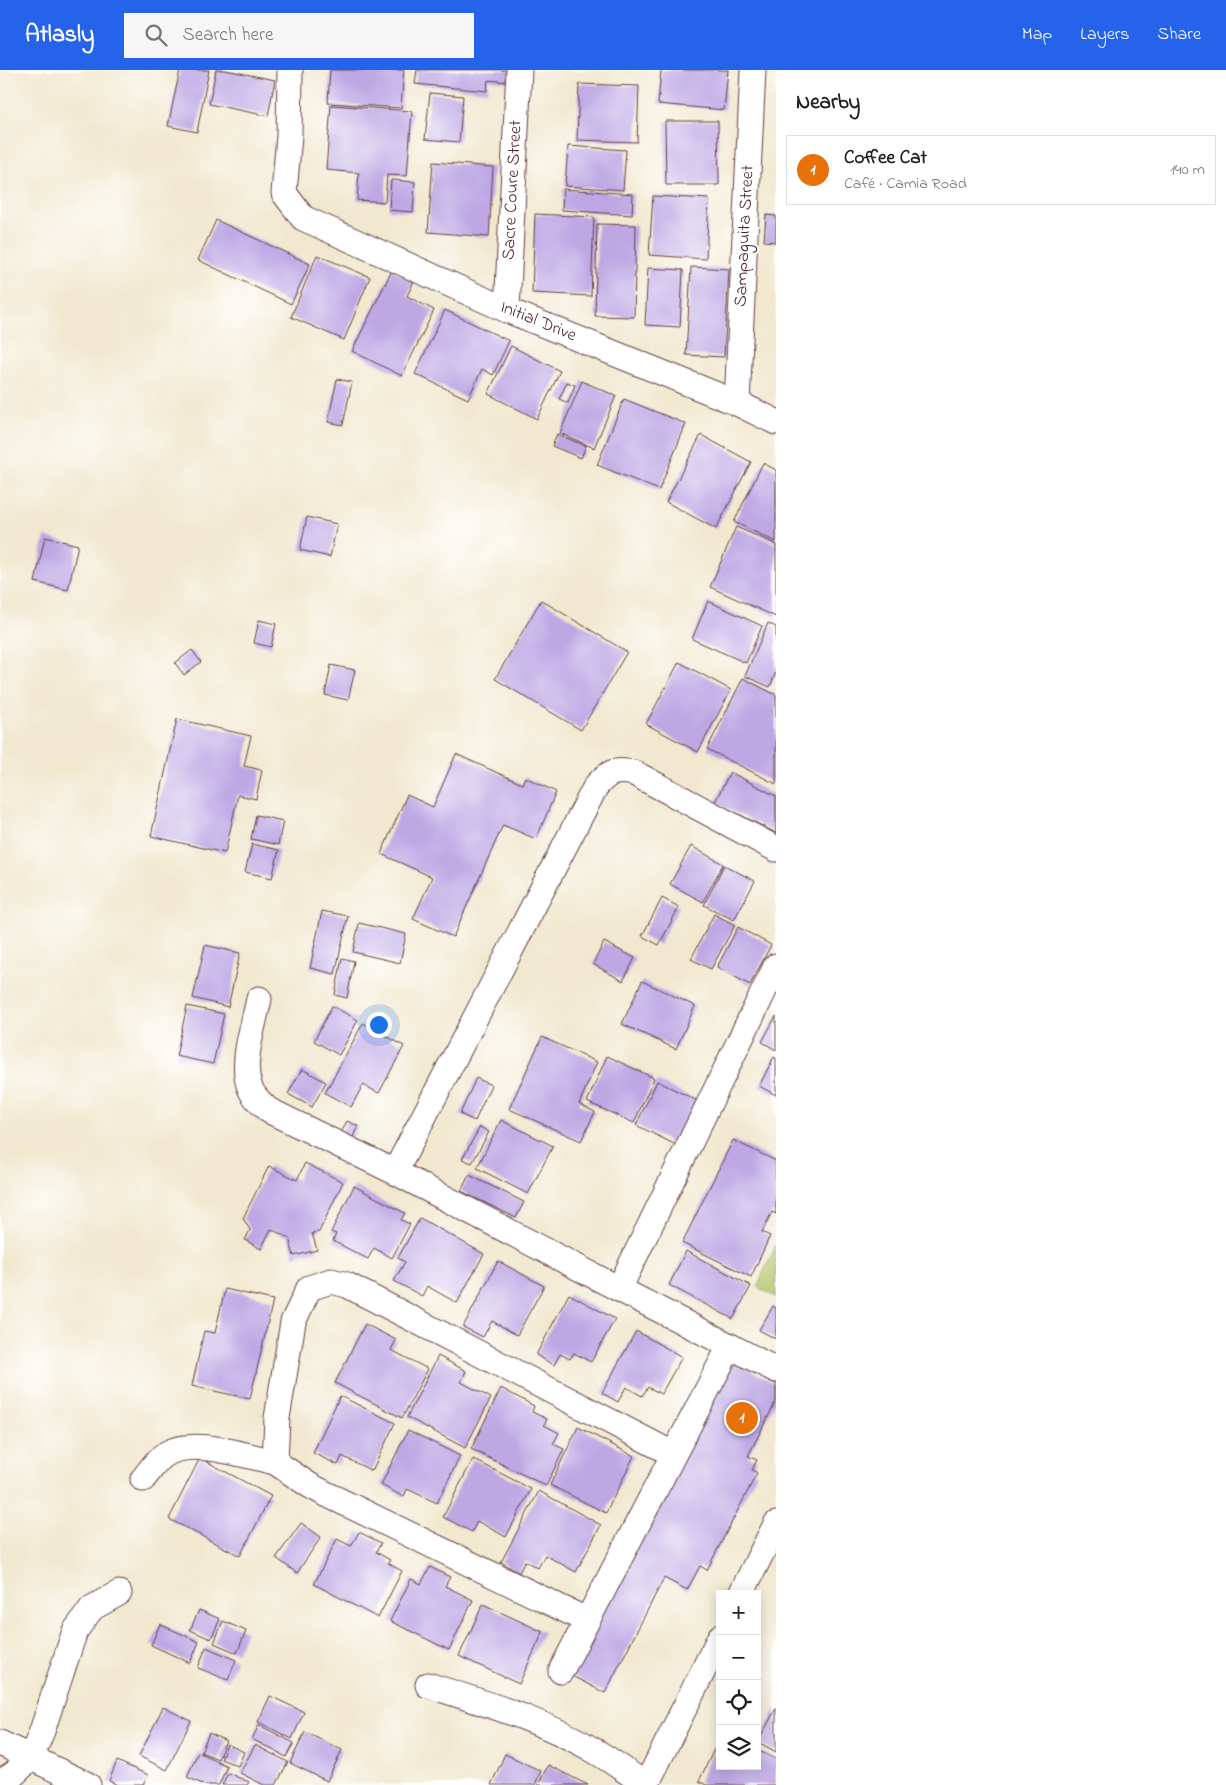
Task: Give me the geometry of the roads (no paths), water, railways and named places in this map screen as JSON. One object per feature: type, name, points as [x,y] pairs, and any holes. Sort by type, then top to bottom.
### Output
[{"type":"street","name":"Initial Drive","points":[[290,70],[289,136],[284,193],[303,218],[507,310],[736,403],[776,422]]},
{"type":"street","name":"Sacre Coure Street","points":[[507,310],[520,70]]},
{"type":"street","name":"Sampaguita Street","points":[[736,403],[753,70]]},
{"type":"street","points":[[395,1172],[596,786],[606,774],[620,770],[634,773],[776,849]]},
{"type":"street","points":[[619,1289],[776,966]]},
{"type":"street","points":[[260,999],[248,1055],[247,1072],[249,1086],[255,1098],[268,1110],[395,1172],[776,1370]]},
{"type":"street","points":[[276,1462],[277,1418],[293,1322],[309,1288],[319,1283],[331,1281],[355,1289],[673,1454]]},
{"type":"street","points":[[561,1671],[730,1346]]},
{"type":"street","points":[[143,1479],[162,1456],[175,1449],[203,1447],[276,1462],[324,1493],[586,1620]]},
{"type":"street","points":[[744,1590],[776,1524]]},
{"type":"street","points":[[0,1783],[14,1774],[31,1758],[75,1632],[92,1608],[119,1593]]},
{"type":"street","points":[[428,1685],[497,1707],[544,1726],[593,1750],[646,1785],[716,1645]]},
{"type":"street","points":[[0,1743],[88,1785]]},
{"type":"place","name":"Coffee Cat","points":[[742,1418]]}]
